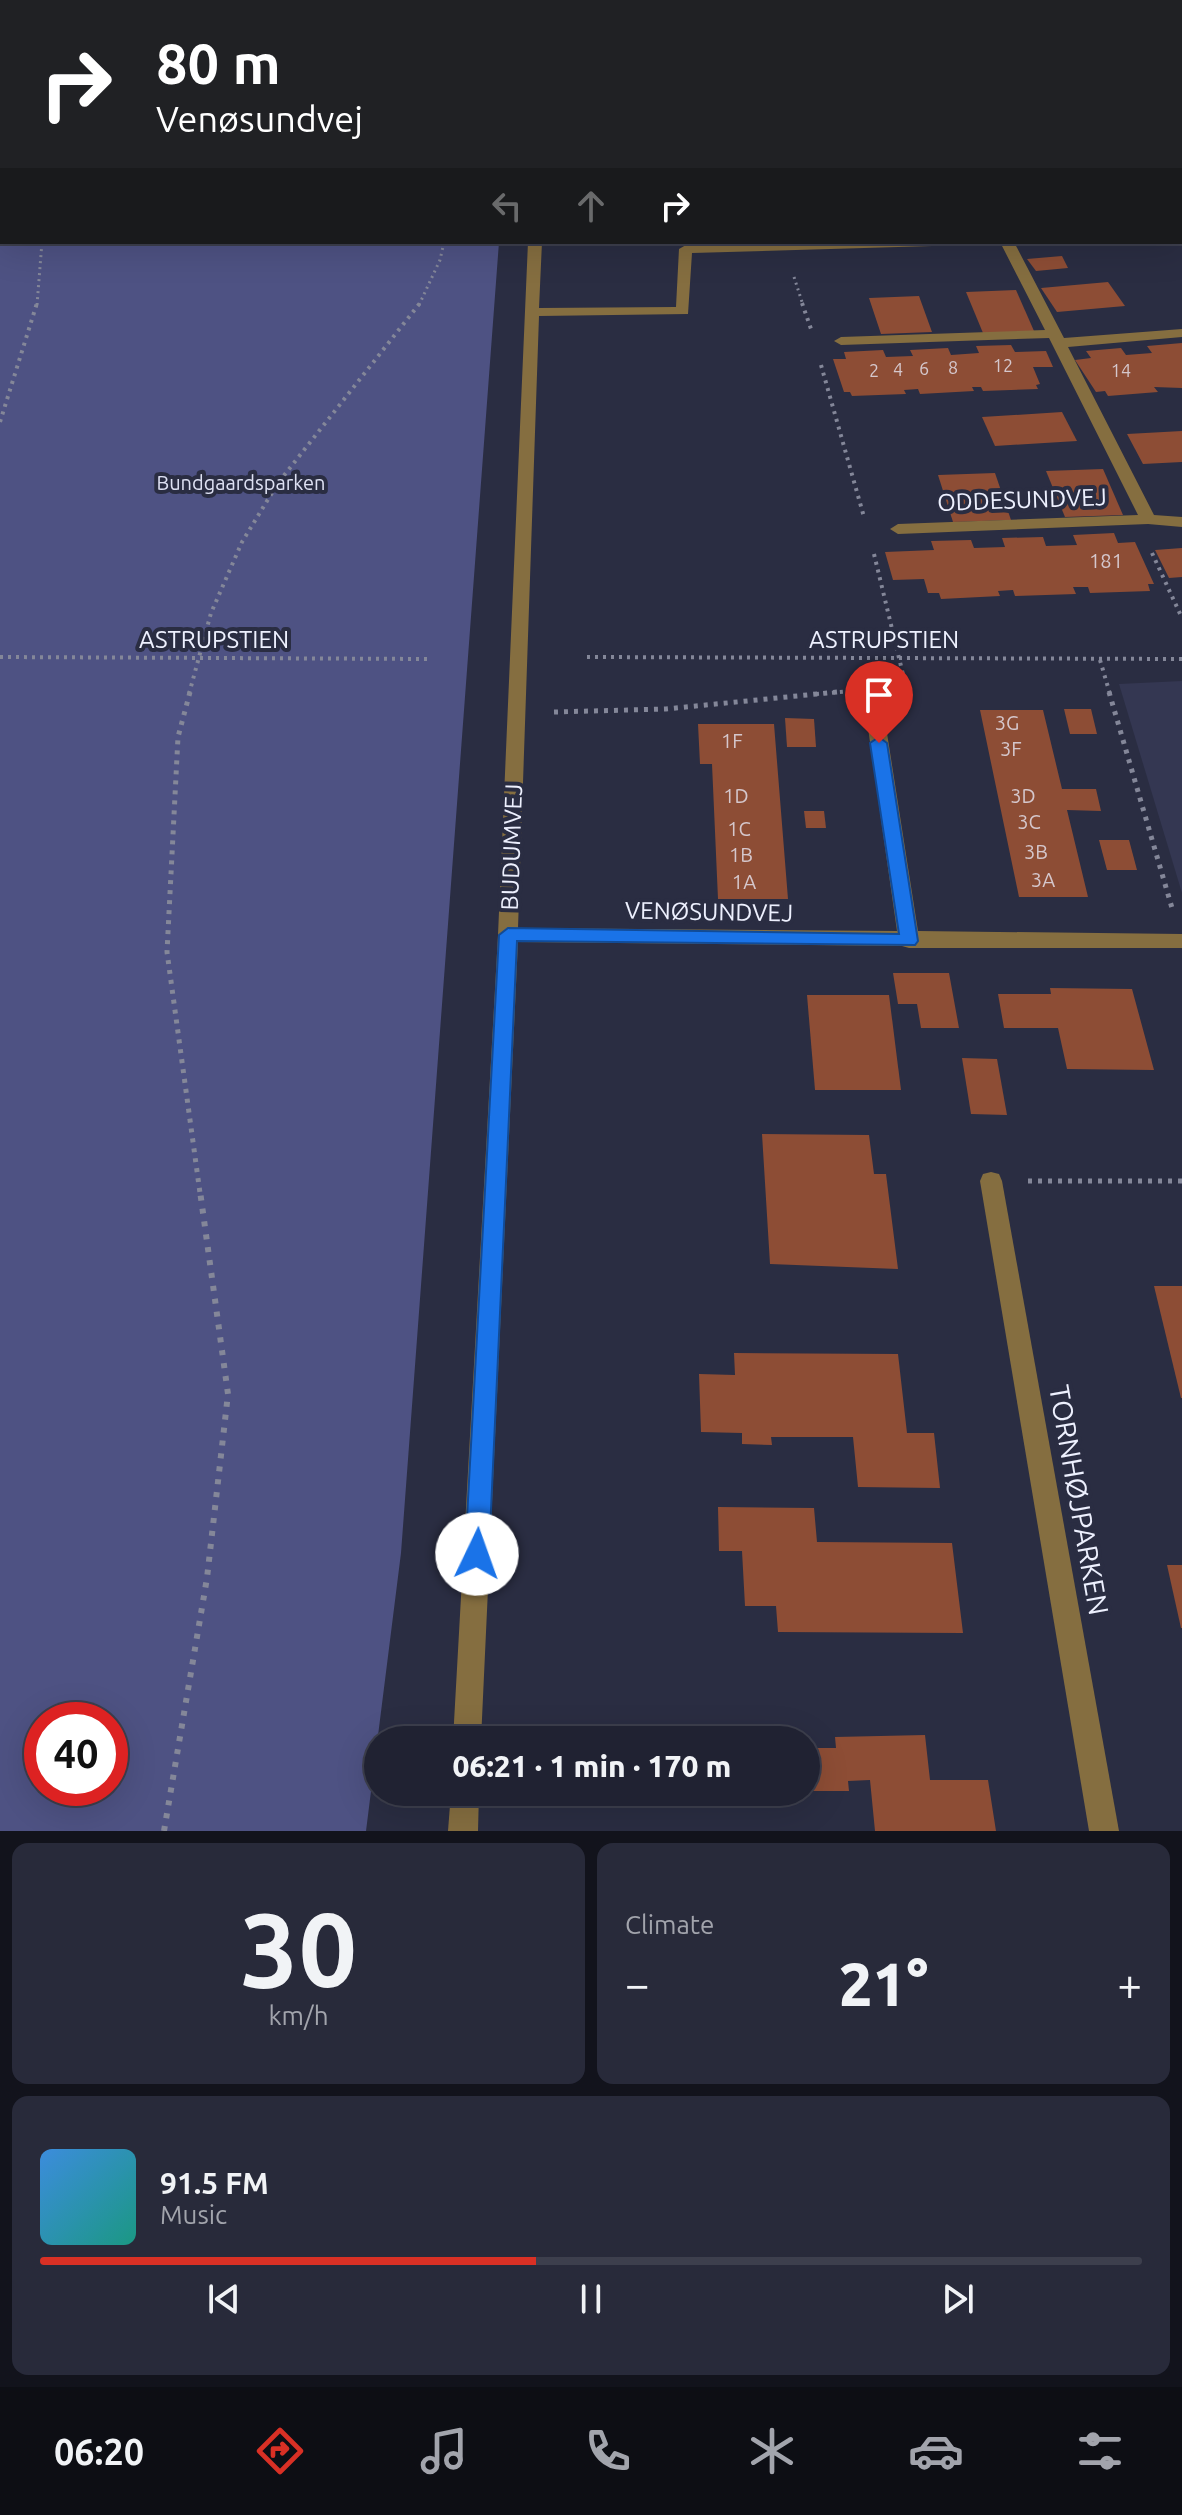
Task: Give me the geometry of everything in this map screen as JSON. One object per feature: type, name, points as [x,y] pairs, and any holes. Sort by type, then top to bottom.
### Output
[{"type":"street","name":"BUDUMVEJ","points":[[468,1726],[508,935],[535,244]]},
{"type":"street","points":[[533,312],[683,311],[686,249],[873,244]]},
{"type":"street","name":"ODDESUNDVEJ","points":[[1008,244],[1057,339],[1142,519]]},
{"type":"street","points":[[841,341],[1057,339],[1182,333]]},
{"type":"street","name":"ODDESUNDVEJ","points":[[898,529],[1142,519],[1182,522]]},
{"type":"street","points":[[875,714],[909,941]]},
{"type":"street","name":"VENØSUNDVEJ","points":[[508,935],[909,941],[1182,941]]},
{"type":"street","name":"TORNHØJPARKEN","points":[[991,1181],[1104,1831]]},
{"type":"street","points":[[463,1831],[464,1806]]},
{"type":"path","points":[[0,422],[37,307],[42,244]]},
{"type":"path","points":[[164,1831],[207,1578],[228,1394],[167,952],[178,737],[211,613],[242,542],[278,483],[418,308],[440,260],[444,244]]},
{"type":"path","points":[[784,247],[815,342]]},
{"type":"path","points":[[819,356],[867,530]]},
{"type":"path","points":[[1142,519],[1182,618]]},
{"type":"path","points":[[871,544],[906,687],[891,688]]},
{"type":"path","name":"ASTRUPSTIEN","points":[[0,657],[429,659]]},
{"type":"path","name":"ASTRUPSTIEN","points":[[587,657],[1182,659]]},
{"type":"path","points":[[1099,660],[1175,918]]},
{"type":"path","points":[[518,712],[666,709],[860,691]]},
{"type":"path","points":[[991,1181],[1182,1181]]},
{"type":"shaded area","points":[[1182,681],[1182,893],[1119,684]]},
{"type":"green space","name":"Bundgaardsparken","points":[[0,244],[499,244],[401,1553],[379,1726],[364,1726],[364,1806],[369,1806],[366,1831],[0,1831]]},
{"type":"building","points":[[1062,256],[1068,268],[1036,271],[1027,259]]},
{"type":"building","points":[[1108,282],[1125,306],[1057,312],[1041,288]]},
{"type":"building","points":[[1016,290],[1034,331],[983,333],[966,292]]},
{"type":"building","points":[[919,296],[932,332],[881,334],[869,298]]},
{"type":"building","points":[[1182,343],[1182,388],[1154,387],[1158,392],[1108,396],[1105,391],[1096,392],[1075,360],[1091,358],[1086,351],[1121,348],[1126,355],[1152,353],[1147,346]]},
{"type":"building","points":[[1011,345],[1015,352],[1046,351],[1053,367],[1033,367],[1040,384],[1036,385],[1038,389],[983,391],[981,387],[972,387],[974,391],[920,394],[918,389],[904,390],[906,394],[852,396],[850,392],[844,392],[833,359],[846,359],[844,352],[883,350],[886,357],[913,356],[910,350],[948,348],[951,355],[979,353],[976,346]]},
{"type":"building","points":[[1062,412],[1077,441],[995,446],[982,417]]},
{"type":"building","points":[[1182,431],[1182,462],[1143,464],[1127,434]]},
{"type":"building","points":[[1103,469],[1123,515],[1065,517],[1046,471]]},
{"type":"building","points":[[995,473],[1011,520],[953,522],[938,475]]},
{"type":"building","points":[[1114,533],[1118,543],[1135,542],[1154,584],[1148,584],[1150,591],[1090,593],[1088,587],[1073,587],[1076,594],[1015,596],[1013,590],[998,591],[1000,596],[941,599],[939,593],[928,593],[924,579],[893,580],[885,552],[934,550],[931,541],[971,540],[974,548],[1005,547],[1002,538],[1043,537],[1046,546],[1077,545],[1073,535]]},
{"type":"building","points":[[1182,548],[1182,577],[1169,578],[1155,550]]},
{"type":"building","points":[[1064,709],[1091,709],[1097,734],[1070,734]]},
{"type":"building","points":[[980,710],[1043,710],[1062,789],[1096,789],[1101,811],[1067,810],[1088,897],[1019,897]]},
{"type":"building","points":[[785,718],[814,719],[816,747],[787,747]]},
{"type":"building","points":[[698,724],[774,724],[788,899],[718,899],[712,764],[700,764]]},
{"type":"building","points":[[804,811],[824,811],[826,828],[806,828]]},
{"type":"building","points":[[1099,840],[1129,840],[1137,870],[1107,870]]},
{"type":"building","points":[[893,973],[949,973],[959,1028],[921,1028],[917,1004],[898,1004]]},
{"type":"building","points":[[1050,988],[1132,989],[1154,1070],[1067,1069],[1058,1028],[1004,1028],[998,994],[1051,994]]},
{"type":"building","points":[[807,995],[889,995],[901,1090],[815,1090]]},
{"type":"building","points":[[962,1058],[997,1059],[1007,1115],[971,1114]]},
{"type":"building","points":[[762,1134],[869,1135],[874,1174],[886,1174],[898,1269],[770,1264]]},
{"type":"building","points":[[1154,1286],[1182,1286],[1182,1398],[1181,1398]]},
{"type":"building","points":[[734,1353],[898,1354],[907,1433],[934,1433],[940,1488],[858,1487],[853,1437],[771,1437],[772,1445],[742,1444],[742,1433],[701,1432],[699,1374],[735,1375]]},
{"type":"building","points":[[718,1507],[814,1508],[817,1542],[952,1543],[963,1633],[778,1632],[776,1606],[745,1606],[742,1551],[719,1551]]},
{"type":"building","points":[[1167,1565],[1182,1565],[1182,1628],[1181,1628]]},
{"type":"building","points":[[925,1735],[930,1780],[988,1780],[996,1831],[875,1831],[870,1780],[848,1781],[849,1791],[820,1791],[820,1748],[836,1748],[835,1737]]},
{"type":"route","points":[[477,1554],[508,935],[909,941],[879,743]]}]
